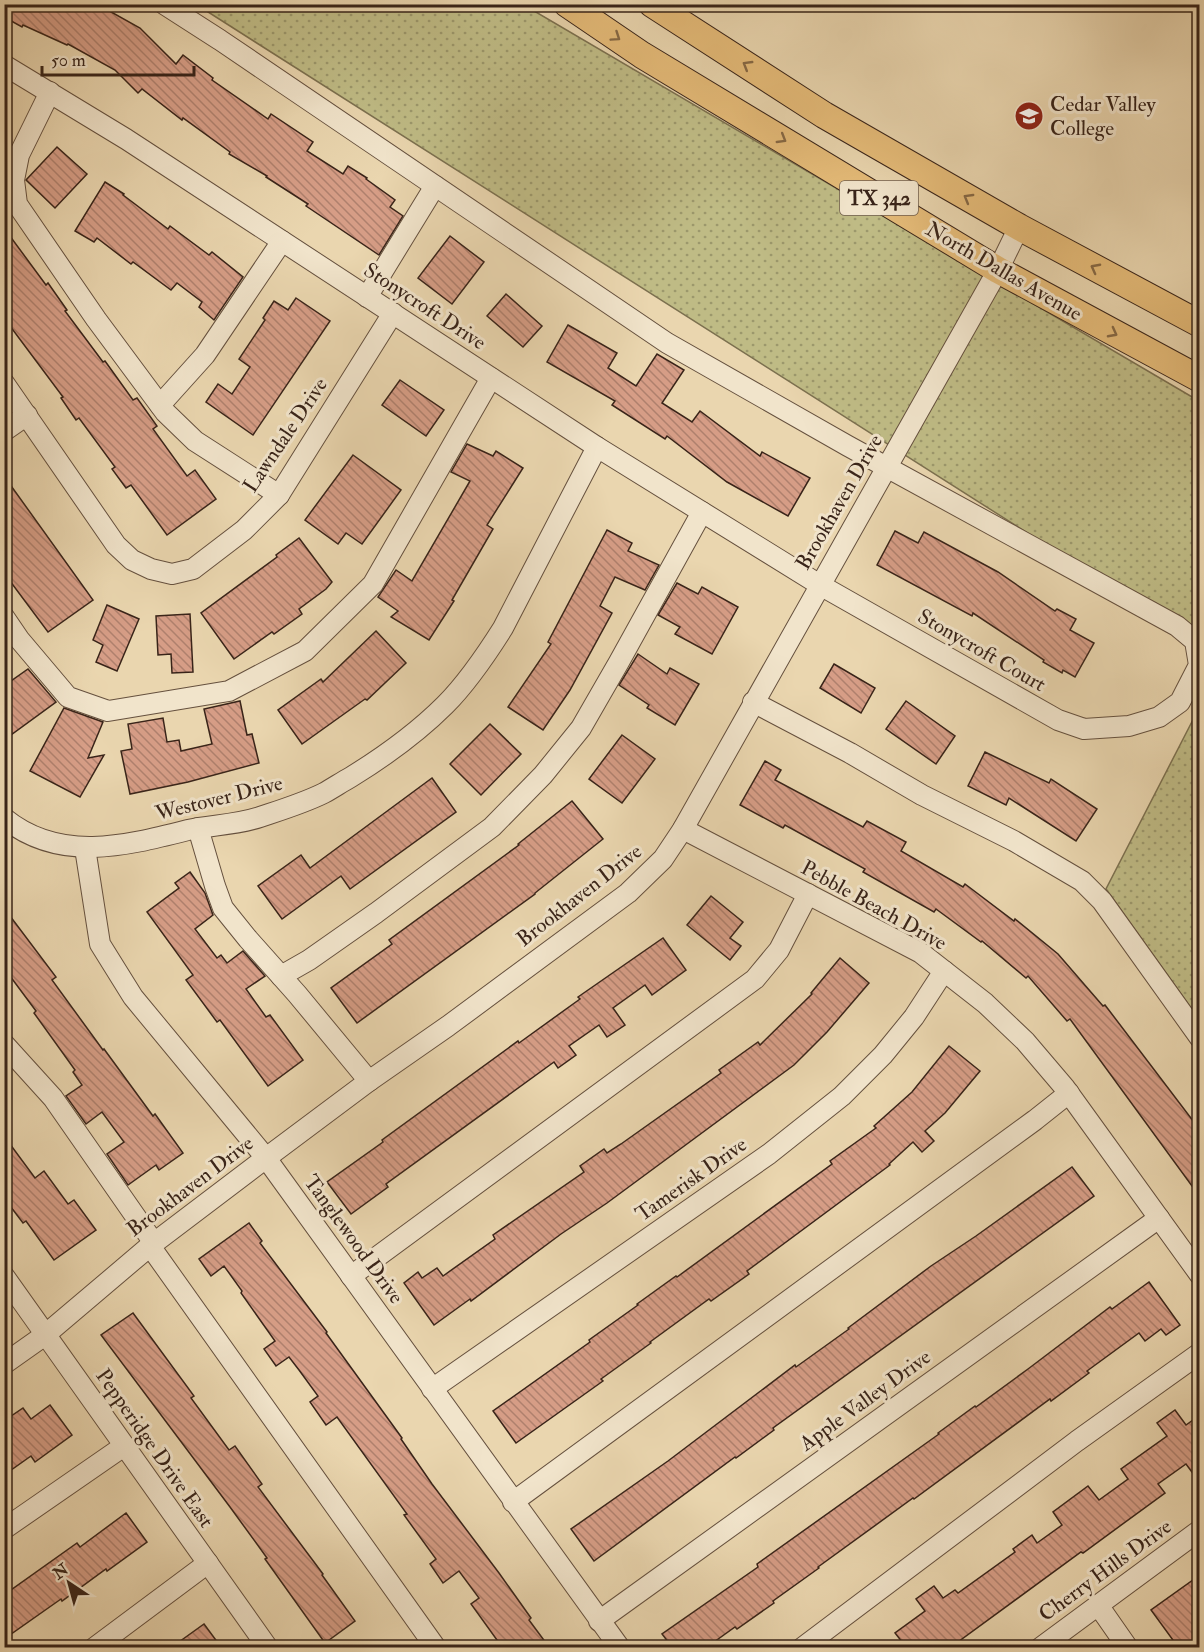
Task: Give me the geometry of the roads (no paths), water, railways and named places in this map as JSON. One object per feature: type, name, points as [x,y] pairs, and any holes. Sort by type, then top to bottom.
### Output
[{"type":"main road","name":"North Dallas Avenue","points":[[567,4],[642,55],[998,270],[1200,379]]},
{"type":"main road","name":"TX 342","points":[[652,4],[824,115],[1019,227],[1200,324]]},
{"type":"street","name":"Stonycroft Court","points":[[164,4],[667,343],[887,467],[1178,626],[1195,641],[1199,665],[1180,702],[1160,717],[1129,726],[1084,729],[1058,720],[820,585]]},
{"type":"street","name":"Stonycroft Drive","points":[[4,65],[126,140],[597,447],[820,585]]},
{"type":"street","points":[[50,92],[19,155],[14,180],[17,204],[96,319],[165,412],[195,441],[279,495]]},
{"type":"street","points":[[367,297],[435,186]]},
{"type":"street","name":"Brookhaven Drive","points":[[4,1364],[45,1335],[152,1245],[266,1158],[628,893],[663,859],[998,270],[1019,227]]},
{"type":"street","points":[[160,405],[205,355],[282,241]]},
{"type":"street","name":"Lawndale Drive","points":[[4,383],[116,545],[132,560],[151,569],[172,574],[193,569],[244,530],[279,495],[393,313]]},
{"type":"street","points":[[4,617],[19,639],[68,697],[108,711],[229,691],[305,651],[373,584],[491,378]]},
{"type":"street","points":[[4,431],[27,415]]},
{"type":"street","name":"Westover Drive","points":[[4,818],[21,830],[41,839],[64,846],[100,848],[257,818],[324,793],[375,762],[401,744],[446,704],[486,655],[503,628],[597,447]]},
{"type":"street","points":[[281,976],[309,960],[376,913],[492,826],[543,775],[581,728],[702,512]]},
{"type":"street","points":[[753,702],[850,753],[922,795],[1014,841],[1082,881],[1102,902],[1200,1038]]},
{"type":"street","points":[[198,828],[223,908],[369,1081]]},
{"type":"street","name":"Pebble Beach Drive","points":[[682,829],[921,953],[985,1003],[1025,1041],[1069,1093],[1200,1275]]},
{"type":"street","name":"Tanglewood Drive","points":[[85,848],[100,944],[133,997],[266,1158],[620,1647]]},
{"type":"street","points":[[351,1276],[756,979],[779,950],[808,894]]},
{"type":"street","name":"Tamerisk Drive","points":[[432,1389],[768,1154],[842,1096],[883,1055],[914,1017],[944,971]]},
{"type":"street","points":[[4,1044],[53,1098],[152,1245],[436,1647]]},
{"type":"street","points":[[513,1502],[1069,1093]]},
{"type":"street","name":"Apple Valley Drive","points":[[599,1621],[1159,1218]]},
{"type":"street","name":"Pepperidge Drive East","points":[[4,1276],[268,1647]]},
{"type":"street","points":[[801,1647],[1077,1441],[1200,1353]]},
{"type":"street","points":[[4,1529],[124,1446]]},
{"type":"street","name":"Cherry Hills Drive","points":[[1040,1647],[1200,1530]]},
{"type":"street","points":[[94,1647],[208,1563]]},
{"type":"street","points":[[1098,1605],[1128,1647]]},
{"type":"place","name":"Cedar Valley College","points":[[1029,116]]}]
